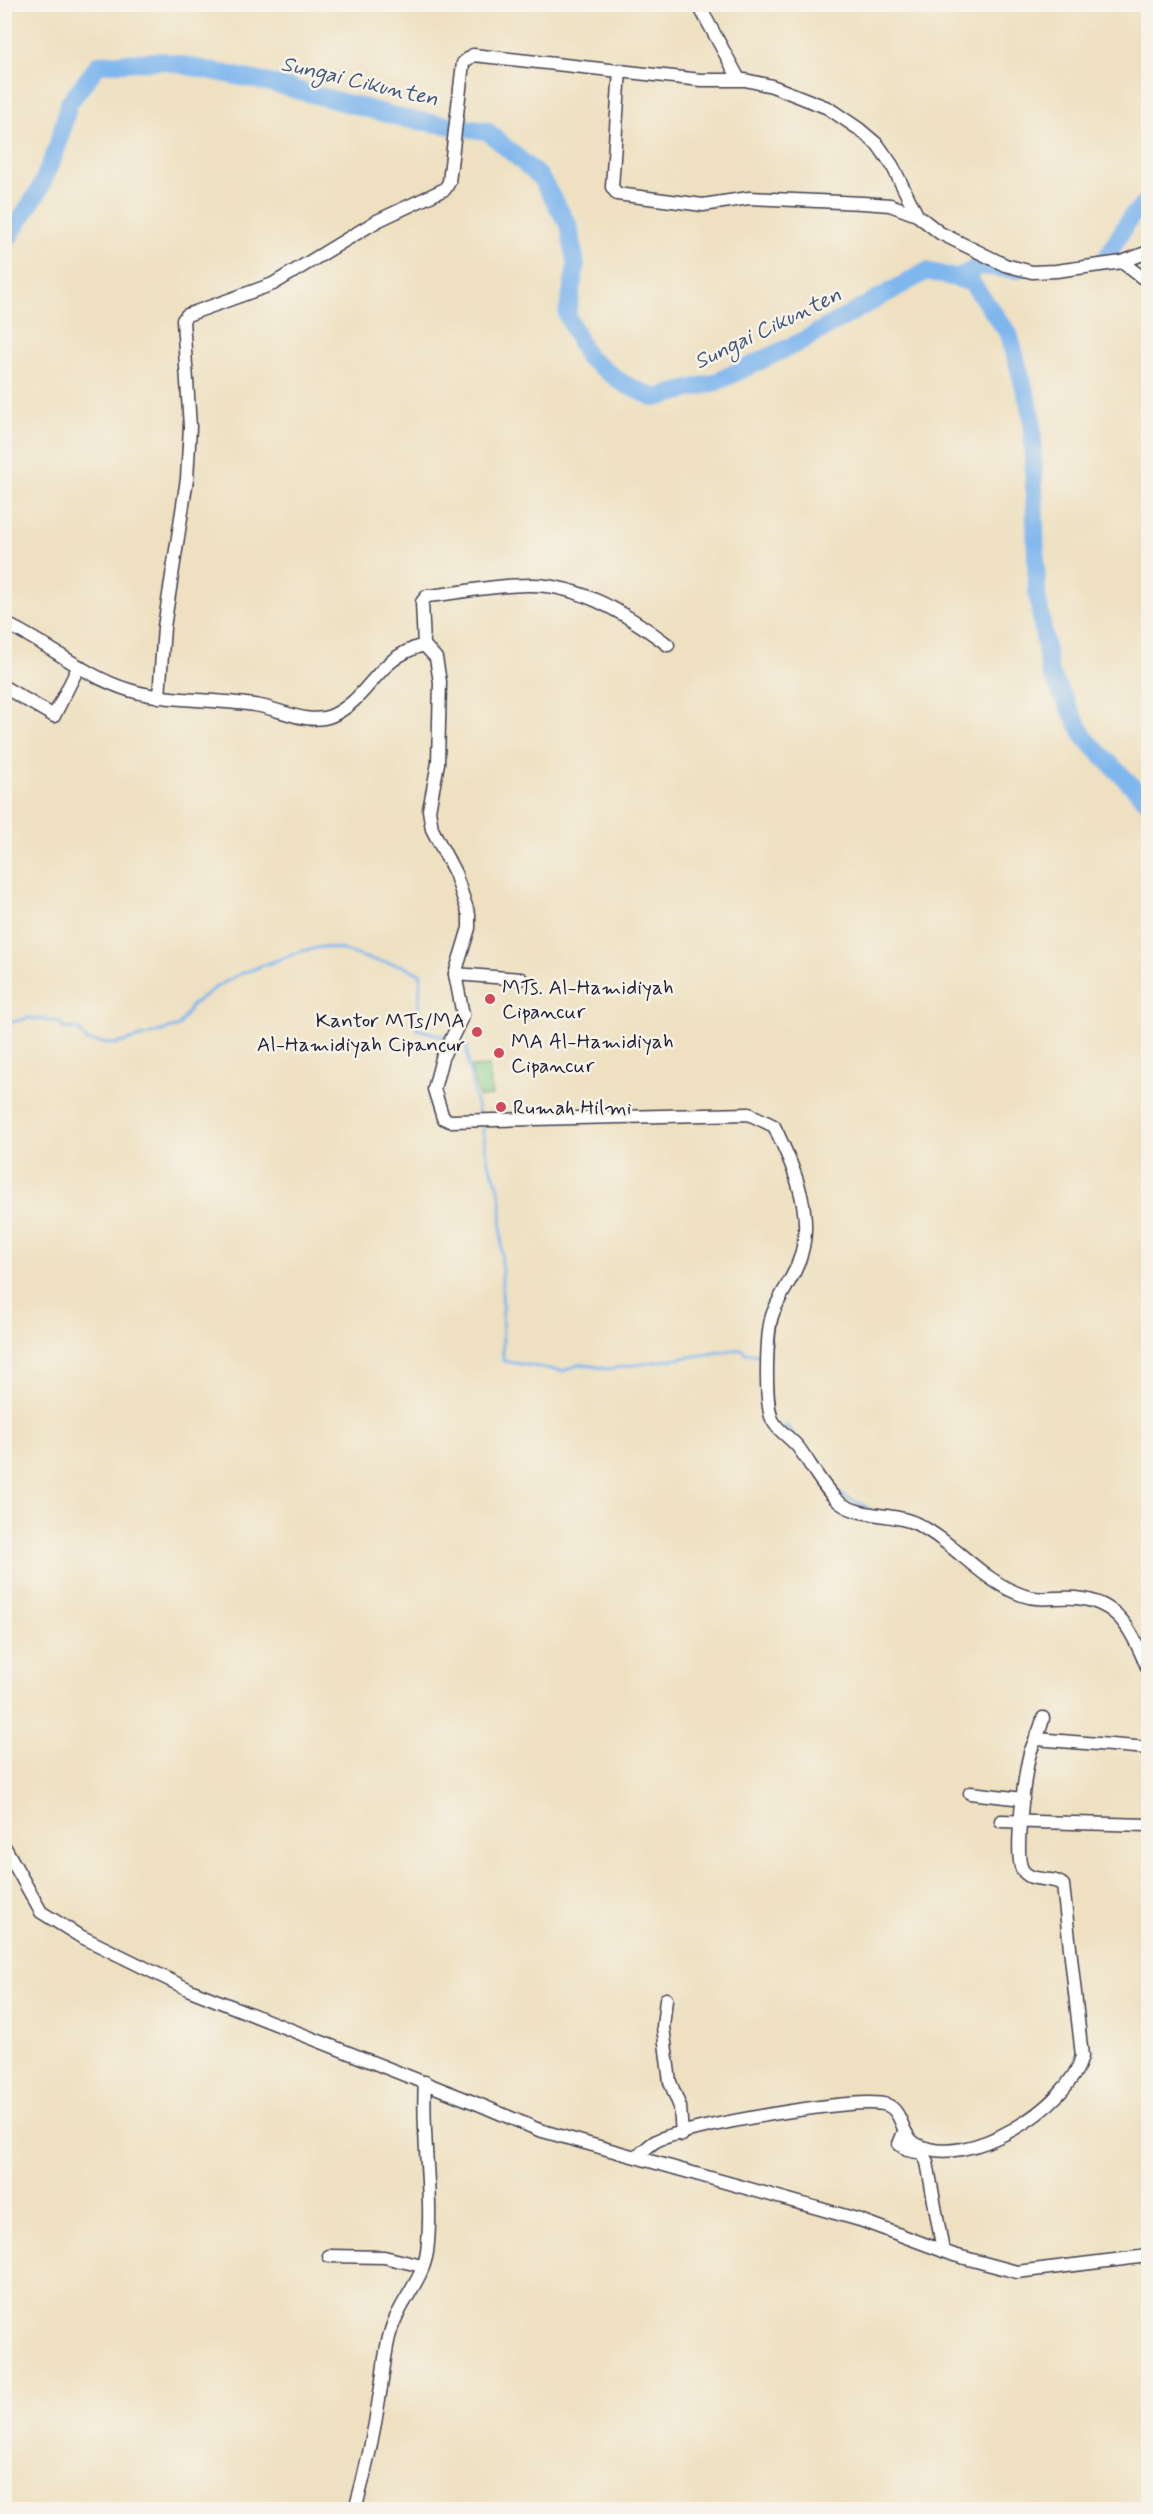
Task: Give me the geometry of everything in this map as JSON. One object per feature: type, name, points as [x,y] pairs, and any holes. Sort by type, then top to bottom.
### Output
[{"type":"street","points":[[698,4],[738,79]]},
{"type":"street","points":[[159,697],[164,627],[187,479],[190,426],[183,320],[187,315],[273,284],[377,221],[445,189],[449,182],[463,63],[473,55],[701,80],[738,79],[771,86],[828,108],[878,145],[892,165],[917,215]]},
{"type":"street","points":[[620,70],[612,187],[617,194],[702,205],[749,198],[890,205],[917,215],[940,233],[1005,265],[1032,272],[1122,262],[1149,252]]},
{"type":"street","points":[[1122,262],[1149,282]]},
{"type":"street","points":[[668,645],[609,606],[552,587],[529,584],[427,596],[422,602],[424,645],[436,658],[440,682],[438,762],[429,810],[432,829],[455,873],[469,915],[469,928],[455,974],[463,1015],[442,1058],[434,1089],[443,1118],[450,1121],[736,1114],[760,1117],[774,1126],[799,1186],[804,1215],[804,1245],[795,1276],[773,1313],[769,1330],[770,1406],[773,1421],[840,1503],[870,1513],[916,1523],[962,1553],[998,1584],[1021,1595],[1043,1600],[1075,1598],[1099,1603],[1118,1614],[1130,1629],[1149,1669]]},
{"type":"street","points":[[4,622],[36,638],[79,666],[126,689],[159,697],[260,705],[310,719],[329,717],[341,710],[357,696],[386,663],[403,651],[424,645]]},
{"type":"street","points":[[4,687],[54,716],[79,666]]},
{"type":"street","points":[[455,974],[521,979]]},
{"type":"street","points":[[637,2157],[658,2140],[682,2134],[805,2109],[851,2104],[887,2105],[894,2110],[904,2132],[917,2145],[937,2150],[961,2150],[1000,2136],[1024,2122],[1053,2101],[1073,2080],[1082,2056],[1063,1885],[1057,1880],[1028,1875],[1022,1869],[1018,1849],[1030,1753],[1043,1718]]},
{"type":"street","points":[[1036,1739],[1149,1748]]},
{"type":"street","points":[[970,1793],[1023,1799]]},
{"type":"street","points":[[1001,1821],[1021,1824],[1149,1825]]},
{"type":"street","points":[[4,1846],[41,1912],[78,1935],[189,1990],[424,2082],[539,2130],[861,2220],[943,2251],[1017,2272],[1149,2256]]},
{"type":"street","points":[[666,2000],[663,2027],[670,2082],[680,2107],[682,2134]]},
{"type":"street","points":[[354,2510],[366,2473],[381,2393],[383,2361],[391,2330],[427,2254],[429,2177],[424,2135],[424,2082]]},
{"type":"street","points":[[904,2132],[899,2144],[907,2150],[922,2153],[927,2162],[943,2251]]},
{"type":"street","points":[[328,2256],[384,2257],[422,2266]]},
{"type":"green space","points":[[489,1066],[492,1096],[479,1097],[470,1067]]},
{"type":"waterway","name":"Sungai Cikunten","points":[[4,240],[39,191],[57,148],[69,103],[99,64],[163,61],[274,84],[406,119],[487,131],[540,177],[569,226],[576,266],[567,315],[587,357],[624,384],[655,398],[716,382],[800,342],[927,271],[971,282],[1009,334],[1032,416],[1037,594],[1050,672],[1085,738],[1148,802]]},
{"type":"waterway","points":[[1105,260],[1130,218],[1148,200]]},
{"type":"waterway","points":[[958,278],[979,266],[1018,270]]},
{"type":"waterway","points":[[4,1024],[29,1018],[60,1022],[63,1028],[78,1029],[87,1041],[116,1044],[179,1026],[192,1005],[216,987],[240,974],[302,951],[322,947],[339,949],[372,960],[400,965],[421,974],[417,1029],[450,1038]]},
{"type":"waterway","points":[[456,1040],[467,1046],[470,1073],[480,1118]]},
{"type":"waterway","points":[[482,1125],[488,1162],[498,1185],[501,1200],[503,1361],[563,1371],[581,1364],[608,1369],[742,1349],[746,1353],[763,1356]]},
{"type":"waterway","points":[[782,1429],[787,1426],[794,1435]]},
{"type":"waterway","points":[[828,1481],[839,1494],[869,1508]]},
{"type":"place","name":"MTs. Al-Hamidiyah Cipancur","points":[[490,999]]},
{"type":"place","name":"Kantor MTs/MA Al-Hamidiyah Cipancur","points":[[477,1032]]},
{"type":"place","name":"MA Al-Hamidiyah Cipancur","points":[[499,1053]]},
{"type":"place","name":"Rumah Hilmi","points":[[501,1107]]}]
